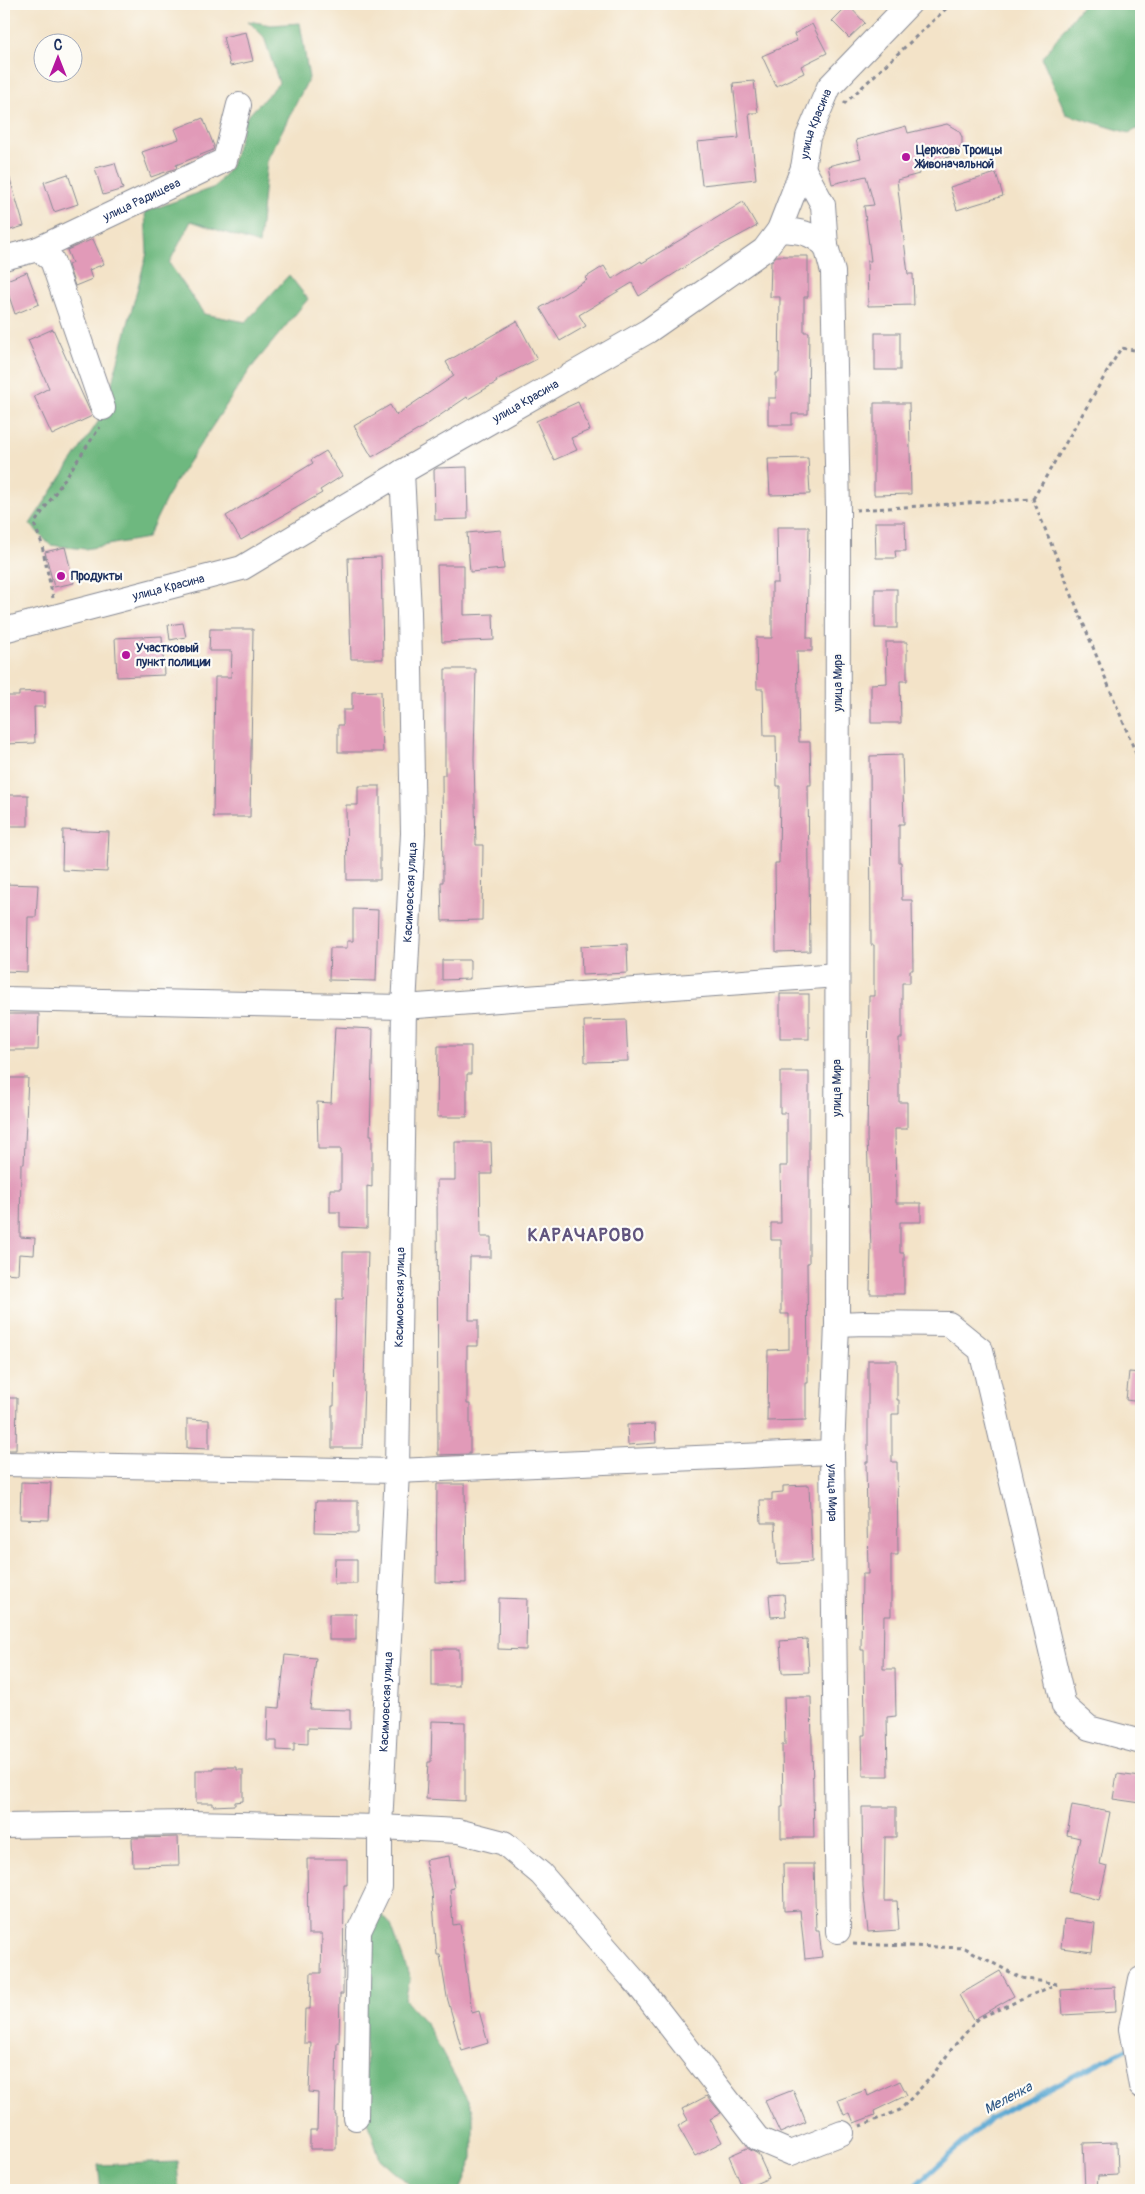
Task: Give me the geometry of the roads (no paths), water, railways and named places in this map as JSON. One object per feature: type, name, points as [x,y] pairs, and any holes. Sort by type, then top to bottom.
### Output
[{"type":"street","name":"улица Красина","points":[[4,630],[242,568],[402,472],[648,331],[764,250],[779,230],[803,168],[808,137],[829,88],[909,4]]},
{"type":"street","name":"улица Радищева","points":[[4,258],[38,249],[225,160],[239,105]]},
{"type":"street","name":"улица Мира","points":[[803,168],[823,205],[826,246],[833,272],[838,511],[837,1324],[832,1452],[838,1931]]},
{"type":"street","points":[[779,230],[796,231],[814,236],[826,246]]},
{"type":"street","points":[[38,249],[52,260],[103,408]]},
{"type":"street","name":"Касимовская улица","points":[[356,2118],[359,1931],[380,1887],[380,1827],[396,1471],[404,1007],[413,833],[408,612],[402,472]]},
{"type":"street","points":[[4,999],[404,1007],[837,975]]},
{"type":"street","points":[[837,1324],[949,1324],[981,1350],[1064,1706],[1089,1728],[1141,1742]]},
{"type":"street","points":[[4,1464],[396,1471],[832,1452]]},
{"type":"street","points":[[4,1826],[189,1823],[380,1827],[458,1831],[504,1843],[540,1874],[639,1986],[758,2139],[791,2153],[842,2133]]},
{"type":"street","points":[[1141,1979],[1131,2029],[1141,2086]]},
{"type":"waterway","name":"Меленка","points":[[911,2190],[989,2119],[1128,2048]]},
{"type":"place","name":"Церковь Троицы Живоначальной","points":[[906,157]]},
{"type":"place","name":"Продукты","points":[[61,576]]},
{"type":"place","name":"Участковый пункт полиции","points":[[126,655]]},
{"type":"district","name":"КАРАЧАРОВО","points":[[586,1235]]}]
